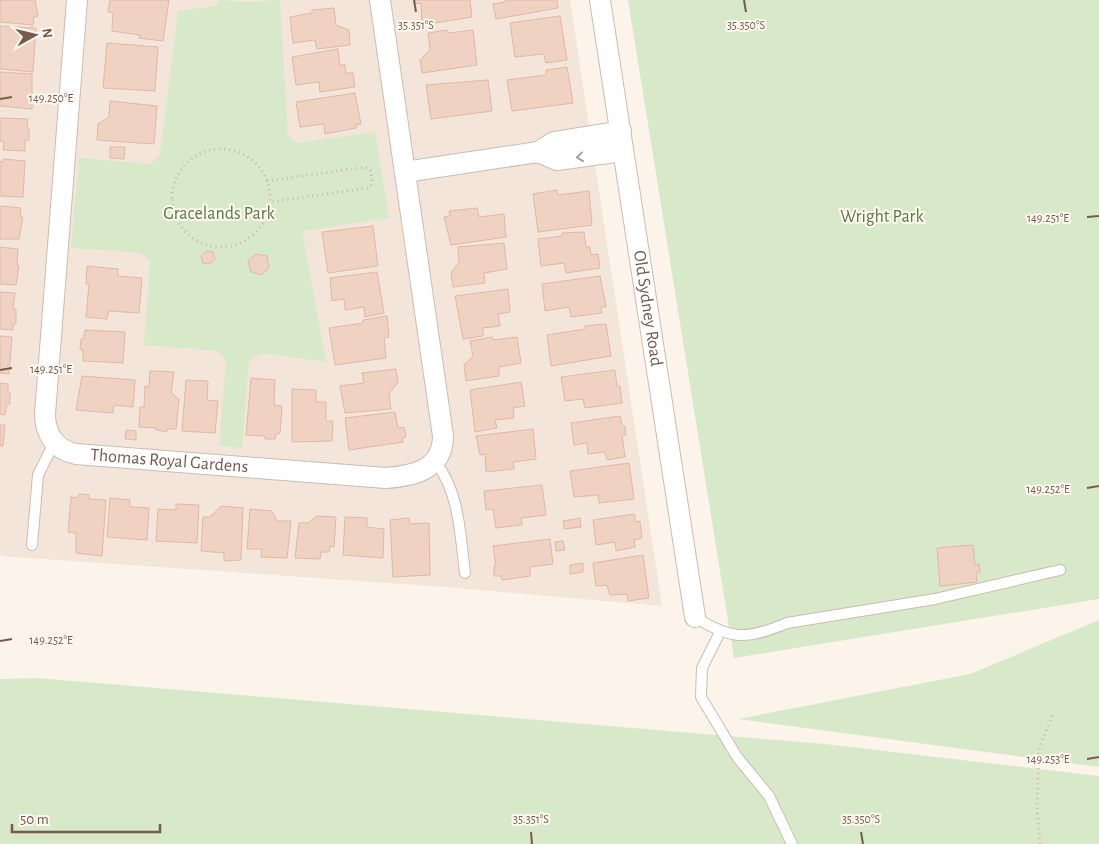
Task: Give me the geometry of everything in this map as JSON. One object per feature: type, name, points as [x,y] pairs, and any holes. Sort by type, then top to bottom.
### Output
[{"type":"street","points":[[54,443],[46,428],[45,414],[77,0]]},
{"type":"street","points":[[380,0],[443,436],[441,451],[435,462]]},
{"type":"street","name":"Old Sydney Road","points":[[600,0],[695,617]]},
{"type":"street","points":[[405,172],[538,152],[554,142],[621,131]]},
{"type":"street","points":[[538,152],[557,160],[624,151]]},
{"type":"street","name":"Thomas Royal Gardens","points":[[54,443],[66,451],[76,454],[377,477],[417,474],[435,462]]},
{"type":"lane","points":[[32,545],[38,475],[54,443]]},
{"type":"lane","points":[[435,462],[448,480],[454,495],[465,573]]},
{"type":"lane","points":[[695,617],[720,632],[734,636],[764,632],[787,623],[935,599],[1060,570]]},
{"type":"lane","points":[[720,632],[702,668],[701,697],[737,757],[769,796],[792,844]]},
{"type":"path","points":[[221,149],[238,152],[258,165],[267,181],[270,202],[264,222],[252,237],[241,243],[223,247],[211,246],[194,239],[180,226],[173,209],[172,191],[178,174],[189,161],[204,152],[221,149]]},
{"type":"path","points":[[267,181],[365,167],[371,171],[374,177],[369,187],[270,202]]},
{"type":"path","points":[[1040,844],[1037,806],[1039,749],[1053,714]]},
{"type":"shaded area","points":[[0,0],[570,0],[662,606],[446,587],[0,556]]},
{"type":"green space","name":"Gracelands Park","points":[[220,0],[245,2],[280,0],[288,135],[297,143],[375,132],[389,218],[302,231],[326,362],[262,353],[249,361],[242,448],[219,446],[226,360],[217,351],[144,345],[150,262],[141,253],[71,248],[79,158],[151,164],[160,154],[178,11],[216,6]]},
{"type":"green space","name":"Wright Park","points":[[628,0],[1099,0],[1099,599],[734,658]]},
{"type":"green space","points":[[1099,620],[1099,767],[738,719],[970,674]]},
{"type":"green space","points":[[38,678],[825,744],[1099,776],[1099,844],[0,844],[0,679]]},
{"type":"building","points":[[0,0],[35,0],[38,16],[34,17],[33,25],[0,22]]},
{"type":"building","points":[[110,0],[169,0],[163,41],[139,38],[140,35],[112,31],[113,13],[108,12]]},
{"type":"building","points":[[415,0],[470,0],[472,17],[422,25],[421,3],[416,4]]},
{"type":"building","points":[[505,0],[557,0],[558,8],[496,19],[493,4],[505,2]]},
{"type":"building","points":[[334,8],[336,25],[349,30],[350,45],[317,49],[315,40],[293,43],[290,17],[312,13],[312,10]]},
{"type":"building","points":[[560,16],[567,60],[546,63],[544,54],[515,57],[510,23]]},
{"type":"building","points":[[0,26],[36,28],[33,72],[0,69]]},
{"type":"building","points":[[447,30],[448,33],[473,30],[477,65],[422,73],[420,60],[430,50],[428,33]]},
{"type":"building","points":[[107,43],[158,47],[155,91],[103,88]]},
{"type":"building","points":[[338,49],[340,65],[345,65],[346,73],[353,73],[355,87],[320,92],[319,82],[296,85],[292,57]]},
{"type":"building","points":[[567,67],[573,103],[512,111],[507,80],[546,75],[546,70]]},
{"type":"building","points":[[0,72],[32,74],[32,109],[0,106]]},
{"type":"building","points":[[488,80],[492,111],[431,119],[426,85]]},
{"type":"building","points":[[355,93],[361,124],[356,125],[356,128],[325,134],[324,124],[300,127],[296,102]]},
{"type":"building","points":[[110,101],[157,106],[154,144],[97,140],[98,124],[109,117]]},
{"type":"building","points":[[0,118],[28,119],[29,140],[25,140],[25,151],[3,150],[4,142],[0,141]]},
{"type":"building","points":[[110,147],[125,147],[124,159],[110,158]]},
{"type":"building","points":[[4,159],[25,161],[23,197],[0,196],[0,161],[3,162]]},
{"type":"building","points":[[557,190],[558,195],[589,191],[592,225],[538,232],[533,194]]},
{"type":"building","points":[[0,206],[21,208],[20,217],[23,217],[19,239],[0,239]]},
{"type":"building","points":[[477,208],[479,217],[504,214],[506,237],[451,245],[444,217],[450,216],[449,211]]},
{"type":"building","points":[[373,226],[378,266],[328,273],[322,232]]},
{"type":"building","points":[[584,232],[586,247],[590,247],[591,255],[598,254],[600,268],[566,273],[564,263],[541,266],[538,239],[562,236],[562,233]]},
{"type":"building","points":[[504,243],[507,269],[484,273],[485,283],[453,287],[451,273],[459,262],[458,247]]},
{"type":"building","points":[[0,247],[18,249],[17,265],[19,266],[16,285],[0,284]]},
{"type":"building","points":[[206,251],[213,252],[215,259],[210,264],[203,263],[201,256]]},
{"type":"building","points":[[256,254],[267,256],[269,268],[261,275],[251,272],[248,261]]},
{"type":"building","points":[[87,266],[118,269],[118,276],[142,278],[139,313],[109,311],[107,319],[86,317],[89,284],[86,284]]},
{"type":"building","points":[[377,272],[384,313],[365,317],[364,307],[345,310],[344,299],[332,301],[330,278]]},
{"type":"building","points":[[600,276],[606,307],[601,307],[602,313],[571,317],[569,307],[545,311],[542,284]]},
{"type":"building","points":[[508,289],[510,312],[498,314],[500,326],[483,328],[483,336],[463,339],[455,296]]},
{"type":"building","points":[[0,292],[15,293],[13,309],[16,309],[16,324],[13,324],[13,330],[0,329]]},
{"type":"building","points":[[387,316],[389,337],[384,338],[386,358],[335,365],[329,328],[363,323],[363,320]]},
{"type":"building","points":[[606,324],[611,356],[551,366],[547,335],[585,329],[585,326]]},
{"type":"building","points":[[85,330],[125,332],[123,363],[83,361],[83,350],[80,350],[81,339],[84,338]]},
{"type":"building","points":[[0,336],[12,337],[9,374],[0,373]]},
{"type":"building","points":[[492,337],[493,340],[517,337],[521,363],[499,367],[499,376],[466,381],[464,365],[473,356],[470,341]]},
{"type":"building","points":[[396,369],[398,382],[389,394],[391,409],[345,413],[340,386],[364,383],[362,373]]},
{"type":"building","points":[[615,370],[617,386],[620,386],[622,403],[585,408],[583,399],[565,401],[561,377]]},
{"type":"building","points":[[150,371],[174,372],[171,393],[179,399],[176,429],[167,429],[167,432],[156,430],[156,428],[139,427],[140,407],[144,407],[145,386],[149,387]]},
{"type":"building","points":[[82,376],[135,380],[133,407],[114,405],[113,413],[76,410]]},
{"type":"building","points":[[251,378],[275,380],[274,405],[282,406],[280,433],[276,434],[275,439],[246,435]]},
{"type":"building","points":[[186,380],[208,381],[207,400],[218,401],[215,433],[182,431]]},
{"type":"building","points":[[521,382],[525,406],[513,408],[514,418],[495,420],[497,428],[475,432],[470,390]]},
{"type":"building","points":[[0,383],[8,384],[8,393],[10,393],[10,404],[7,404],[5,415],[0,414]]},
{"type":"building","points":[[292,389],[316,390],[316,402],[326,402],[326,421],[333,421],[332,441],[292,442]]},
{"type":"building","points":[[395,412],[398,428],[404,427],[406,437],[402,438],[403,442],[349,450],[345,418]]},
{"type":"building","points":[[620,416],[622,426],[625,426],[626,435],[622,435],[625,457],[607,460],[605,452],[588,454],[587,443],[574,445],[571,423]]},
{"type":"building","points":[[0,425],[5,425],[3,446],[0,446]]},
{"type":"building","points":[[533,429],[536,459],[513,462],[514,469],[486,472],[485,454],[480,455],[476,436]]},
{"type":"building","points":[[126,430],[136,431],[136,440],[125,439]]},
{"type":"building","points":[[629,463],[634,499],[599,503],[598,495],[574,497],[570,471]]},
{"type":"building","points":[[542,485],[546,515],[521,518],[522,525],[496,528],[493,509],[486,510],[484,491]]},
{"type":"building","points":[[79,494],[89,495],[89,499],[106,500],[102,556],[76,553],[76,533],[68,532],[71,497],[77,498]]},
{"type":"building","points":[[110,498],[130,500],[130,507],[149,508],[147,540],[107,537]]},
{"type":"building","points":[[176,504],[199,505],[197,543],[156,541],[158,509],[176,510]]},
{"type":"building","points":[[221,506],[243,508],[241,560],[224,561],[224,553],[201,551],[203,517],[210,517]]},
{"type":"building","points":[[250,509],[272,511],[277,521],[291,521],[287,558],[261,557],[262,549],[247,549]]},
{"type":"building","points":[[634,514],[636,522],[640,521],[642,538],[634,540],[635,547],[616,551],[615,542],[596,545],[593,520]]},
{"type":"building","points":[[317,516],[336,517],[334,547],[330,546],[329,552],[321,552],[320,559],[295,558],[299,523],[308,523]]},
{"type":"building","points":[[345,517],[367,518],[367,527],[384,529],[383,558],[343,555]]},
{"type":"building","points":[[409,518],[410,524],[429,523],[430,575],[393,577],[390,520]]},
{"type":"building","points":[[580,518],[581,527],[564,529],[563,521]]},
{"type":"building","points":[[550,539],[553,564],[530,567],[530,576],[502,580],[501,576],[494,576],[494,566],[496,566],[493,546]]},
{"type":"building","points":[[563,541],[565,550],[556,551],[555,542]]},
{"type":"building","points":[[973,545],[975,565],[979,564],[980,572],[976,573],[977,582],[940,586],[937,548]]},
{"type":"building","points":[[643,555],[649,598],[628,601],[627,594],[610,595],[607,585],[596,586],[593,563]]},
{"type":"building","points":[[583,563],[583,572],[570,574],[570,565]]}]
